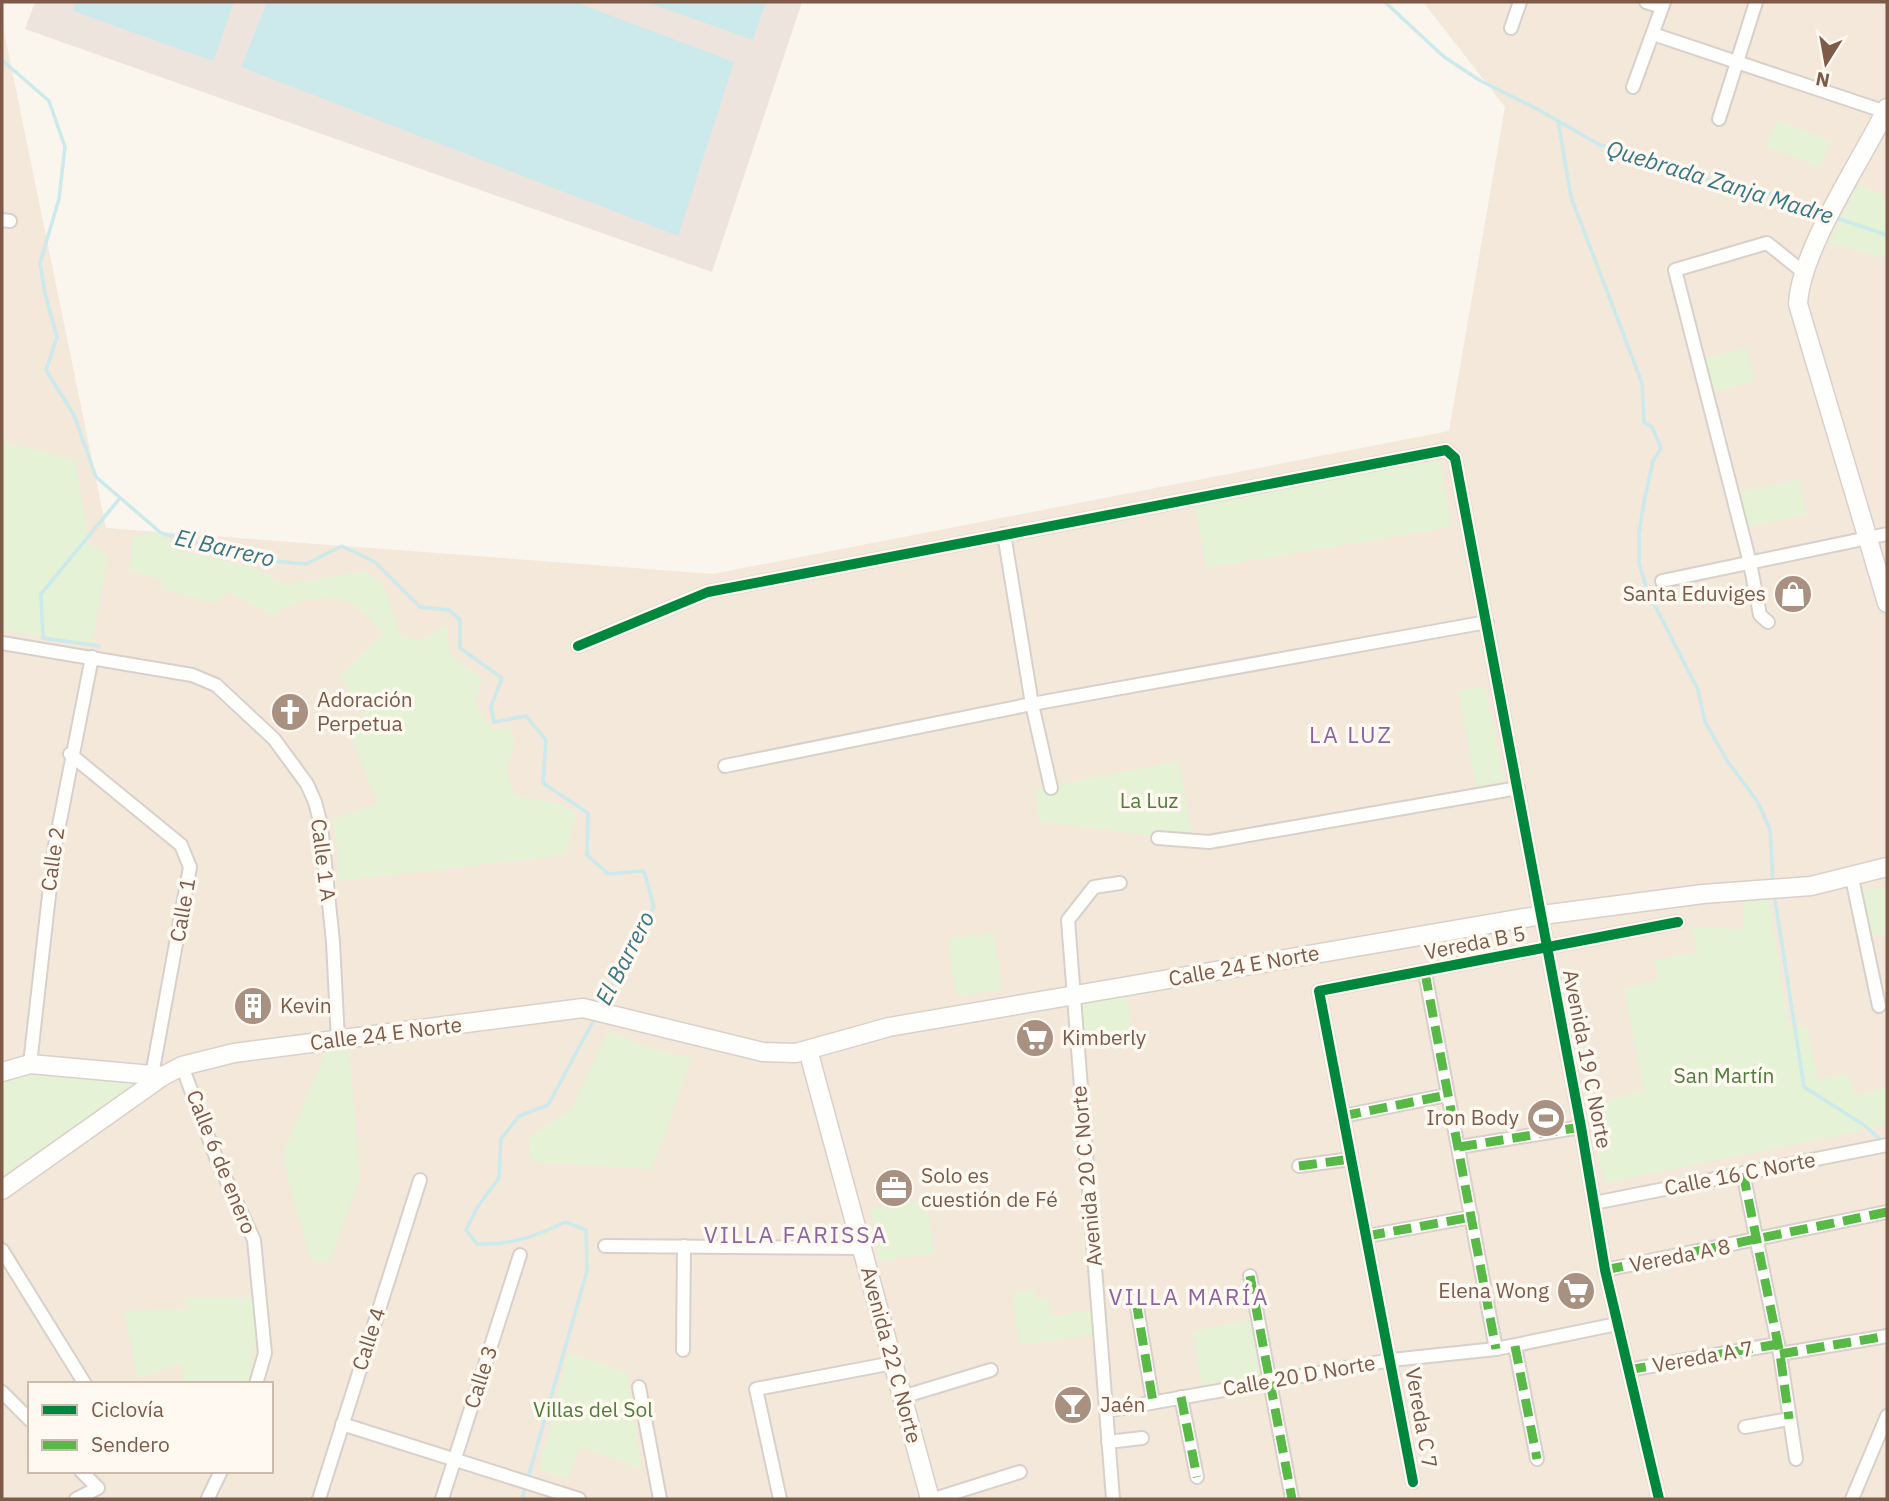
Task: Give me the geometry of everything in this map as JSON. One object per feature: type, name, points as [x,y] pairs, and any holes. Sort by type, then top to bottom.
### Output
[{"type":"main road","points":[[1886,110],[1802,271],[1798,304],[1887,603]]},
{"type":"main road","name":"Calle 24 E Norte","points":[[157,1075],[234,1053],[598,1011],[763,1052],[808,1049],[889,1027],[1542,915],[1663,899],[1773,890],[1852,878],[1887,867]]},
{"type":"main road","name":"Avenida 22 C Norte","points":[[808,1049],[932,1499]]},
{"type":"main road","points":[[2,1072],[30,1064],[157,1075]]},
{"type":"main road","points":[[2,1190],[157,1075]]},
{"type":"street","points":[[1511,28],[1520,2]]},
{"type":"street","points":[[1633,87],[1663,4],[1646,2]]},
{"type":"street","points":[[1719,119],[1756,2]]},
{"type":"street","points":[[1653,34],[1886,110]]},
{"type":"street","points":[[1768,622],[1760,615],[1751,562],[1675,270],[1767,243],[1802,271]]},
{"type":"street","name":"Avenida 19 C Norte","points":[[1004,534],[1446,450],[1455,458],[1542,915],[1605,1270],[1659,1499]]},
{"type":"street","points":[[578,646],[708,592],[1004,534],[1032,704],[1051,788]]},
{"type":"street","points":[[1662,581],[1887,534]]},
{"type":"street","points":[[725,766],[1032,704],[1487,622]]},
{"type":"street","name":"Calle 1 A","points":[[2,643],[192,675],[216,685],[274,739],[307,783],[321,825],[333,942],[338,1040]]},
{"type":"street","name":"Calle 2","points":[[30,1064],[54,851],[70,754],[92,657]]},
{"type":"street","name":"Calle 1","points":[[70,754],[181,845],[190,867],[157,1075]]},
{"type":"street","points":[[1158,838],[1209,842],[1517,788]]},
{"type":"street","points":[[1852,878],[1879,1006]]},
{"type":"street","name":"Avenida 20 C Norte","points":[[1113,1499],[1068,920],[1094,887],[1119,883]]},
{"type":"street","name":"Vereda B 5","points":[[1319,991],[1425,973],[1678,922]]},
{"type":"street","points":[[1425,973],[1496,1349]]},
{"type":"street","name":"Vereda C 7","points":[[1319,991],[1413,1482]]},
{"type":"street","name":"Calle 6 de enero","points":[[182,1066],[217,1160],[254,1240],[265,1353],[257,1382]]},
{"type":"street","points":[[1343,1116],[1447,1095]]},
{"type":"street","points":[[1459,1147],[1581,1127]]},
{"type":"street","name":"Calle 16 C Norte","points":[[1594,1203],[1882,1146]]},
{"type":"street","points":[[1299,1166],[1352,1159]]},
{"type":"street","points":[[1742,1173],[1779,1349],[1796,1459]]},
{"type":"street","name":"Calle 4","points":[[318,1499],[420,1180]]},
{"type":"street","name":"Vereda A 8","points":[[1605,1270],[1755,1242],[1887,1212]]},
{"type":"street","points":[[1367,1236],[1472,1217]]},
{"type":"street","points":[[605,1245],[862,1248]]},
{"type":"street","points":[[682,1350],[684,1246]]},
{"type":"street","points":[[2,1250],[84,1382]]},
{"type":"street","name":"Calle 3","points":[[442,1499],[520,1255]]},
{"type":"street","points":[[1250,1276],[1292,1499]]},
{"type":"street","points":[[1136,1301],[1153,1402]]},
{"type":"street","name":"Calle 20 D Norte","points":[[1106,1411],[1271,1379],[1391,1360],[1515,1346],[1617,1324]]},
{"type":"street","name":"Vereda A 7","points":[[1628,1370],[1887,1336]]},
{"type":"street","points":[[1515,1346],[1537,1459]]},
{"type":"street","points":[[779,1499],[756,1389],[893,1363]]},
{"type":"street","points":[[902,1397],[991,1370]]},
{"type":"street","points":[[639,1387],[660,1499]]},
{"type":"street","points":[[1181,1397],[1197,1477]]},
{"type":"street","points":[[5,1400],[28,1418]]},
{"type":"street","points":[[1852,1499],[1887,1416]]},
{"type":"street","points":[[1745,1427],[1789,1419]]},
{"type":"street","points":[[342,1424],[579,1499]]},
{"type":"street","points":[[1108,1442],[1142,1438]]},
{"type":"street","points":[[932,1499],[1020,1472]]},
{"type":"street","points":[[76,1499],[98,1488],[83,1473]]},
{"type":"street","points":[[208,1498],[220,1473]]},
{"type":"shaded area","points":[[35,2],[802,2],[712,272],[25,29]]},
{"type":"shaded area","points":[[1423,2],[1887,2],[1887,1499],[2,1499],[2,22],[106,528],[713,574],[1449,431],[1505,107]]},
{"type":"green space","points":[[1777,120],[1831,141],[1820,167],[1766,146]]},
{"type":"green space","points":[[1858,184],[1887,196],[1887,258],[1830,243]]},
{"type":"green space","points":[[1746,348],[1755,381],[1712,392],[1703,359]]},
{"type":"green space","points":[[2,442],[75,460],[90,545],[108,555],[92,644],[2,630]]},
{"type":"green space","points":[[1440,460],[1451,527],[1206,568],[1194,501]]},
{"type":"green space","points":[[1799,480],[1806,515],[1742,528],[1735,493]]},
{"type":"green space","points":[[157,532],[183,552],[252,567],[286,584],[366,571],[382,582],[400,634],[420,641],[447,625],[449,653],[482,679],[475,703],[493,731],[509,728],[515,740],[507,769],[514,796],[558,803],[576,814],[565,855],[338,881],[338,850],[332,819],[378,804],[348,729],[365,711],[339,676],[384,633],[356,606],[336,599],[302,601],[274,616],[229,592],[215,603],[161,589],[163,580],[130,571],[132,537]]},
{"type":"green space","points":[[1485,686],[1504,781],[1476,786],[1458,691]]},
{"type":"green space","name":"La Luz","points":[[1179,761],[1192,834],[1175,834],[1174,839],[1039,821],[1035,789]]},
{"type":"green space","points":[[1887,886],[1887,934],[1868,937],[1859,891]]},
{"type":"green space","name":"San Martín","points":[[1768,895],[1789,1028],[1807,1026],[1818,1079],[1849,1075],[1855,1095],[1887,1088],[1887,1125],[1605,1183],[1586,1106],[1644,1091],[1624,989],[1658,980],[1654,960],[1698,952],[1691,927],[1744,929],[1743,899]]},
{"type":"green space","points":[[994,933],[1002,990],[956,996],[948,939]]},
{"type":"green space","points":[[1126,995],[1132,1032],[1085,1037],[1081,1000]]},
{"type":"green space","points":[[608,1031],[655,1050],[692,1058],[652,1169],[531,1162],[529,1137],[570,1110]]},
{"type":"green space","points":[[349,1047],[360,1177],[330,1262],[311,1261],[282,1156],[327,1048]]},
{"type":"green space","points":[[36,1072],[143,1080],[2,1177],[2,1082]]},
{"type":"green space","points":[[926,1200],[934,1253],[879,1261],[870,1208]]},
{"type":"green space","points":[[1035,1290],[1036,1299],[1048,1298],[1051,1316],[1093,1310],[1097,1334],[1020,1345],[1012,1293]]},
{"type":"green space","points":[[184,1298],[256,1298],[256,1337],[249,1382],[183,1382],[182,1363],[137,1378],[124,1311],[187,1309]]},
{"type":"green space","points":[[1254,1319],[1265,1374],[1202,1385],[1192,1331]]},
{"type":"green space","name":"Villas del Sol","points":[[568,1353],[627,1373],[642,1469],[580,1447],[568,1479],[539,1470]]},
{"type":"water","points":[[77,2],[234,2],[213,61],[73,11]]},
{"type":"water","points":[[267,2],[575,2],[734,62],[678,236],[241,67]]},
{"type":"water","points":[[646,2],[766,2],[753,40]]},
{"type":"waterway","name":"Quebrada Zanja Madre","points":[[1385,2],[1443,56],[1479,80],[1598,144],[1686,175],[1763,191],[1822,214]]},
{"type":"waterway","name":"El Barrero","points":[[2,60],[49,101],[65,147],[59,199],[40,263],[57,337],[46,370],[74,415],[96,477],[161,533],[261,560],[306,564],[342,546],[375,562],[420,607],[449,610],[460,620],[460,648],[502,678],[491,707],[494,722],[526,716],[546,740],[543,783],[588,813],[587,855],[608,874],[644,871],[654,907],[601,1006]]},
{"type":"waterway","points":[[1558,121],[1571,197],[1642,383],[1644,422],[1652,427],[1661,448],[1653,461],[1645,497],[1639,533],[1639,564],[1648,592],[1698,690],[1705,722],[1728,762],[1757,801],[1770,829],[1773,882]]},
{"type":"waterway","name":"Quebrada Zanja Madre","points":[[1833,217],[1887,235]]},
{"type":"waterway","points":[[99,646],[43,638],[41,594],[120,498]]},
{"type":"waterway","points":[[1774,893],[1804,1087],[1864,1125],[1883,1142]]},
{"type":"waterway","name":"El Barrero","points":[[522,1499],[587,1271],[586,1230],[565,1222],[522,1239],[477,1244],[466,1230],[478,1206],[499,1178],[501,1139],[519,1116],[548,1105],[596,1016]]},
{"type":"marked path","points":[[1425,973],[1496,1349]]},
{"type":"marked path","points":[[1343,1116],[1447,1095]]},
{"type":"marked path","points":[[1459,1147],[1581,1127]]},
{"type":"marked path","points":[[1299,1166],[1351,1159]]},
{"type":"marked path","points":[[1743,1173],[1780,1354],[1789,1419]]},
{"type":"marked path","points":[[1605,1270],[1887,1212]]},
{"type":"marked path","points":[[1367,1236],[1472,1217]]},
{"type":"marked path","points":[[1250,1276],[1292,1499]]},
{"type":"marked path","points":[[1136,1301],[1153,1402]]},
{"type":"marked path","points":[[1780,1354],[1887,1336]]},
{"type":"marked path","points":[[1628,1370],[1778,1344]]},
{"type":"marked path","points":[[1515,1346],[1537,1459]]},
{"type":"marked path","points":[[1181,1397],[1197,1477]]},
{"type":"cycle path","points":[[578,646],[708,592],[1446,450],[1455,458],[1581,1127],[1605,1270],[1659,1499]]},
{"type":"cycle path","points":[[1413,1482],[1319,991],[1678,922]]},
{"type":"place","name":"Santa Eduviges","points":[[1793,594]]},
{"type":"place","name":"Adoración Perpetua","points":[[290,712]]},
{"type":"place","name":"Kevin","points":[[253,1006]]},
{"type":"place","name":"Kimberly","points":[[1035,1038]]},
{"type":"place","name":"Iron Body","points":[[1546,1118]]},
{"type":"place","name":"Solo es cuestión de Fé","points":[[894,1188]]},
{"type":"place","name":"Elena Wong","points":[[1576,1291]]},
{"type":"place","name":"Jaén","points":[[1073,1405]]},
{"type":"district","name":"LA LUZ","points":[[1351,735]]},
{"type":"district","name":"VILLA FARISSA","points":[[796,1235]]},
{"type":"district","name":"VILLA MARÍA","points":[[1189,1297]]}]
